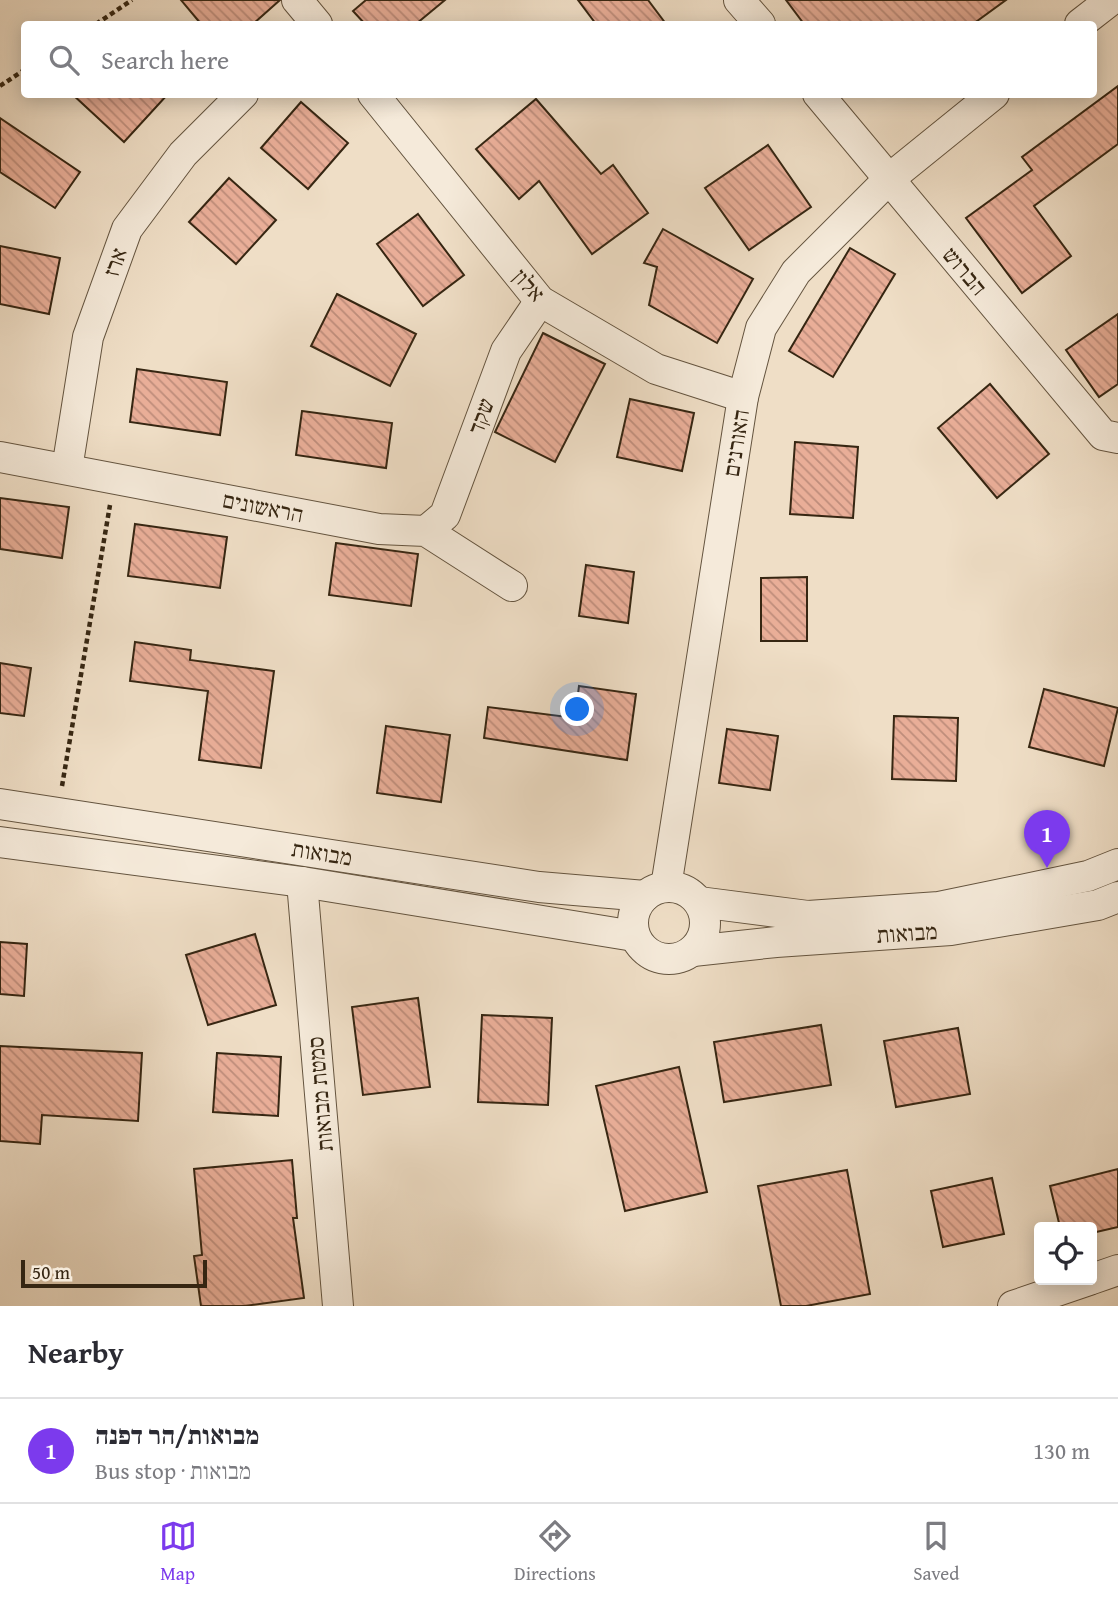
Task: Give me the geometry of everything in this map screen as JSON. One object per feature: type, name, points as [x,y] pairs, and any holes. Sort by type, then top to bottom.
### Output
[{"type":"street","points":[[297,0],[314,21]]},
{"type":"street","points":[[739,0],[757,21]]},
{"type":"street","points":[[1084,21],[1111,0]]},
{"type":"street","name":"ארז","points":[[66,468],[88,337],[127,229],[183,154],[239,98]]},
{"type":"street","name":"אלון","points":[[376,98],[540,301],[656,369],[743,397]]},
{"type":"street","name":"הברוש","points":[[821,98],[1103,436],[1118,439]]},
{"type":"street","name":"האורנים","points":[[655,891],[670,852],[743,397],[761,328],[796,272],[889,179],[989,98]]},
{"type":"street","name":"שקד","points":[[426,531],[446,514],[506,351],[540,301]]},
{"type":"street","name":"הראשונים","points":[[0,457],[379,529],[426,531]]},
{"type":"street","points":[[426,531],[512,586]]},
{"type":"street","name":"מבואות","points":[[0,804],[539,887],[655,891]]},
{"type":"street","name":"מבואות","points":[[0,842],[302,882],[634,936]]},
{"type":"street","name":"מבואות","points":[[699,902],[808,916],[939,907],[1088,876],[1118,864]]},
{"type":"street","name":"סמטת מבואות","points":[[302,882],[338,1306]]},
{"type":"street","points":[[678,888],[690,893],[699,902],[705,922],[704,933],[693,951],[683,957],[672,960],[649,954],[634,936],[633,914],[638,904],[655,891],[678,888]]},
{"type":"street","name":"מבואות","points":[[693,951],[776,942],[951,930],[1098,905],[1118,897]]},
{"type":"street","points":[[1097,1277],[1118,1270]]},
{"type":"street","points":[[1013,1306],[1074,1285]]},
{"type":"path","points":[[100,21],[132,0]]},
{"type":"path","points":[[0,86],[21,72]]},
{"type":"path","points":[[57,811],[115,478]]},
{"type":"building","points":[[181,0],[280,0],[256,21],[198,21]]},
{"type":"building","points":[[366,0],[445,0],[420,21],[362,21],[353,11]]},
{"type":"building","points":[[578,0],[648,0],[664,21],[594,21]]},
{"type":"building","points":[[786,0],[1006,0],[977,21],[802,21]]},
{"type":"building","points":[[1118,86],[1118,144],[1034,206],[1071,256],[1022,293],[966,218],[1032,170],[1022,157]]},
{"type":"building","points":[[76,98],[164,98],[124,142]]},
{"type":"building","points":[[536,99],[601,174],[613,165],[648,213],[592,254],[539,181],[519,199],[476,149]]},
{"type":"building","points":[[301,102],[348,143],[308,189],[261,148]]},
{"type":"building","points":[[0,118],[80,172],[55,208],[0,172]]},
{"type":"building","points":[[768,145],[811,207],[749,250],[705,188]]},
{"type":"building","points":[[229,178],[276,220],[236,264],[189,222]]},
{"type":"building","points":[[418,214],[464,275],[423,306],[377,244]]},
{"type":"building","points":[[663,229],[753,279],[717,343],[649,305],[657,267],[644,263]]},
{"type":"building","points":[[0,246],[60,258],[49,314],[0,304]]},
{"type":"building","points":[[850,248],[895,274],[833,377],[789,351]]},
{"type":"building","points":[[337,294],[416,334],[390,386],[311,346]]},
{"type":"building","points":[[1118,314],[1118,384],[1099,397],[1066,350]]},
{"type":"building","points":[[543,333],[605,364],[555,462],[495,432]]},
{"type":"building","points":[[137,369],[227,382],[220,435],[130,422]]},
{"type":"building","points":[[990,384],[1049,454],[997,498],[938,428]]},
{"type":"building","points":[[630,399],[694,413],[682,471],[617,457]]},
{"type":"building","points":[[302,411],[392,423],[386,468],[296,455]]},
{"type":"building","points":[[795,442],[858,447],[853,518],[790,514]]},
{"type":"building","points":[[0,498],[69,507],[62,558],[0,549]]},
{"type":"building","points":[[135,524],[227,537],[220,588],[128,576]]},
{"type":"building","points":[[336,543],[418,554],[411,606],[329,595]]},
{"type":"building","points":[[586,565],[634,572],[628,623],[579,616]]},
{"type":"building","points":[[807,577],[807,641],[761,641],[761,578]]},
{"type":"building","points":[[135,642],[191,650],[190,660],[274,671],[261,768],[199,760],[208,691],[130,681]]},
{"type":"building","points":[[0,663],[31,668],[24,716],[0,713]]},
{"type":"building","points":[[579,686],[636,694],[627,760],[484,738],[488,707],[575,718]]},
{"type":"building","points":[[1044,689],[1118,708],[1104,766],[1029,747]]},
{"type":"building","points":[[894,716],[958,718],[956,781],[892,779]]},
{"type":"building","points":[[386,726],[450,735],[441,802],[377,793]]},
{"type":"building","points":[[727,729],[778,736],[770,790],[719,783]]},
{"type":"building","points":[[255,934],[276,1005],[208,1025],[186,955]]},
{"type":"building","points":[[0,942],[27,944],[24,996],[0,994]]},
{"type":"building","points":[[418,998],[430,1087],[363,1095],[352,1007]]},
{"type":"building","points":[[482,1015],[552,1018],[548,1105],[478,1102]]},
{"type":"building","points":[[821,1025],[831,1085],[724,1102],[714,1042]]},
{"type":"building","points":[[958,1028],[970,1094],[896,1107],[884,1041]]},
{"type":"building","points":[[0,1046],[142,1053],[138,1121],[42,1115],[40,1144],[0,1141]]},
{"type":"building","points":[[217,1053],[281,1057],[278,1116],[213,1112]]},
{"type":"building","points":[[679,1067],[707,1192],[625,1211],[596,1086]]},
{"type":"building","points":[[292,1160],[297,1218],[293,1218],[304,1298],[244,1306],[201,1306],[194,1256],[202,1255],[194,1169]]},
{"type":"building","points":[[1118,1169],[1118,1227],[1097,1232],[1097,1222],[1059,1222],[1050,1186]]},
{"type":"building","points":[[847,1170],[870,1294],[806,1306],[781,1306],[758,1186]]},
{"type":"building","points":[[992,1178],[1004,1234],[943,1247],[931,1191]]},
{"type":"place","name":"מבואות/הר דפנה","points":[[1047,868]]}]
